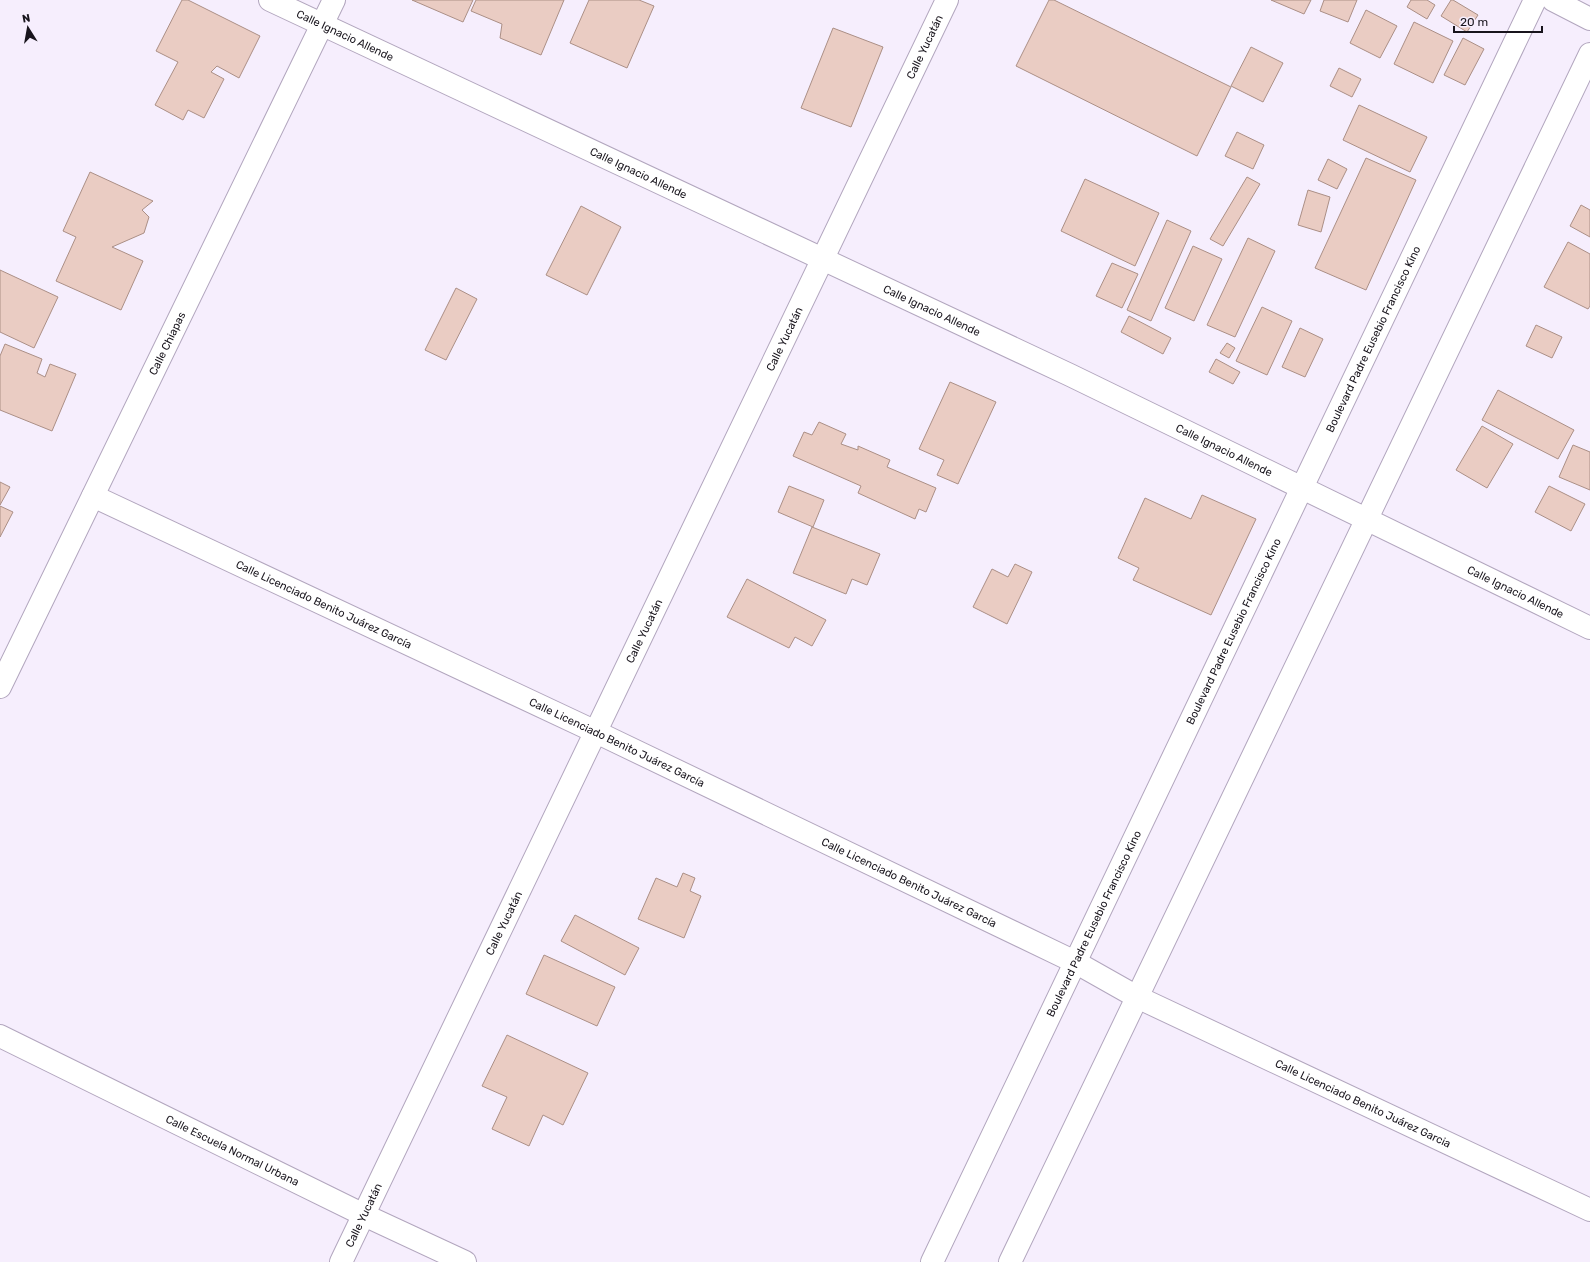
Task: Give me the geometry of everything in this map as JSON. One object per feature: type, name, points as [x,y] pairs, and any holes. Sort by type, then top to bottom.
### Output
[{"type":"street","name":"Calle Ignacio Allende","points":[[270,0],[1070,375],[1590,628]]},
{"type":"street","name":"Calle Chiapas","points":[[0,687],[334,0]]},
{"type":"street","name":"Calle Yucatán","points":[[341,1262],[947,0]]},
{"type":"street","name":"Boulevard Padre Eusebio Francisco Kino","points":[[932,1262],[1535,0]]},
{"type":"street","points":[[1553,0],[1590,19]]},
{"type":"street","points":[[1010,1262],[1590,54]]},
{"type":"street","name":"Calle Licenciado Benito Juárez García","points":[[93,496],[596,732],[1075,962],[1137,997]]},
{"type":"street","name":"Calle Licenciado Benito Juárez Garcia","points":[[1137,997],[1590,1210]]},
{"type":"street","name":"Calle Escuela Normal Urbana","points":[[0,1036],[364,1215],[465,1262]]},
{"type":"building","points":[[182,0],[188,0],[260,36],[239,78],[217,66],[211,72],[224,79],[204,118],[188,110],[183,120],[155,105],[178,62],[156,51]]},
{"type":"building","points":[[412,0],[473,0],[463,22]]},
{"type":"building","points":[[476,0],[564,0],[541,55],[500,38],[502,24],[471,11]]},
{"type":"building","points":[[589,0],[639,0],[654,6],[627,68],[570,43]]},
{"type":"building","points":[[1049,0],[1054,0],[1231,87],[1197,156],[1016,66]]},
{"type":"building","points":[[1271,0],[1311,0],[1304,14]]},
{"type":"building","points":[[1324,0],[1357,0],[1348,22],[1320,11]]},
{"type":"building","points":[[1411,0],[1427,0],[1435,5],[1427,19],[1407,7]]},
{"type":"building","points":[[1451,0],[1478,15],[1467,32],[1441,16]]},
{"type":"building","points":[[1366,10],[1397,26],[1380,58],[1350,43]]},
{"type":"building","points":[[1414,22],[1453,41],[1433,83],[1394,64]]},
{"type":"building","points":[[833,28],[883,47],[851,127],[801,108]]},
{"type":"building","points":[[1463,38],[1484,49],[1465,85],[1444,75]]},
{"type":"building","points":[[1251,47],[1283,63],[1263,102],[1231,86]]},
{"type":"building","points":[[1339,68],[1361,79],[1352,97],[1330,86]]},
{"type":"building","points":[[1359,105],[1427,137],[1410,172],[1343,140]]},
{"type":"building","points":[[1237,132],[1264,145],[1253,169],[1225,156]]},
{"type":"building","points":[[1366,158],[1416,180],[1366,290],[1315,268]]},
{"type":"building","points":[[1328,159],[1347,169],[1337,189],[1318,180]]},
{"type":"building","points":[[90,172],[153,201],[142,210],[149,217],[144,233],[112,247],[143,261],[121,310],[56,281],[76,237],[63,231]]},
{"type":"building","points":[[1247,177],[1260,184],[1223,246],[1210,239]]},
{"type":"building","points":[[1085,179],[1159,213],[1135,266],[1061,231]]},
{"type":"building","points":[[1308,190],[1330,197],[1321,232],[1298,225]]},
{"type":"building","points":[[1581,205],[1590,210],[1590,237],[1570,226]]},
{"type":"building","points":[[581,206],[621,227],[587,295],[546,275]]},
{"type":"building","points":[[1167,220],[1191,231],[1151,321],[1127,310]]},
{"type":"building","points":[[1248,238],[1275,251],[1235,337],[1207,325]]},
{"type":"building","points":[[1568,242],[1590,254],[1590,306],[1588,309],[1544,287]]},
{"type":"building","points":[[1193,246],[1222,259],[1194,321],[1165,308]]},
{"type":"building","points":[[1112,263],[1138,274],[1122,308],[1096,296]]},
{"type":"building","points":[[0,270],[58,297],[34,348],[0,332]]},
{"type":"building","points":[[456,288],[477,299],[446,360],[425,350]]},
{"type":"building","points":[[1262,307],[1292,321],[1267,375],[1236,361]]},
{"type":"building","points":[[1129,316],[1171,338],[1163,354],[1121,332]]},
{"type":"building","points":[[1536,325],[1562,337],[1552,358],[1526,346]]},
{"type":"building","points":[[1300,328],[1323,339],[1305,377],[1282,367]]},
{"type":"building","points":[[1227,343],[1235,348],[1229,358],[1220,353]]},
{"type":"building","points":[[5,344],[42,359],[37,373],[45,377],[50,364],[76,374],[52,431],[0,410],[0,356]]},
{"type":"building","points":[[1216,359],[1240,372],[1233,384],[1209,372]]},
{"type":"building","points":[[950,382],[996,402],[958,484],[937,475],[944,460],[919,449]]},
{"type":"building","points":[[1498,390],[1574,430],[1558,459],[1482,420]]},
{"type":"building","points":[[819,422],[846,434],[841,444],[858,450],[858,446],[890,460],[887,467],[936,488],[926,512],[919,509],[915,519],[858,493],[861,486],[793,456],[804,432],[812,435]]},
{"type":"building","points":[[1482,426],[1513,444],[1487,488],[1456,470]]},
{"type":"building","points":[[1573,445],[1590,452],[1590,490],[1559,477]]},
{"type":"building","points":[[0,482],[10,487],[0,505]]},
{"type":"building","points":[[789,486],[824,500],[813,527],[778,512]]},
{"type":"building","points":[[1549,486],[1585,504],[1571,531],[1535,512]]},
{"type":"building","points":[[1202,495],[1256,519],[1211,615],[1133,580],[1139,568],[1118,558],[1145,498],[1191,519]]},
{"type":"building","points":[[0,506],[13,512],[0,537]]},
{"type":"building","points":[[812,527],[880,554],[867,585],[852,579],[846,594],[793,573]]},
{"type":"building","points":[[1015,564],[1032,572],[1007,624],[973,607],[992,569],[1008,577]]},
{"type":"building","points":[[747,579],[826,620],[812,646],[795,637],[789,648],[727,617]]},
{"type":"building","points":[[683,873],[695,878],[690,891],[701,896],[684,938],[638,919],[656,878],[677,887]]},
{"type":"building","points":[[575,915],[639,948],[625,975],[561,941]]},
{"type":"building","points":[[544,955],[615,987],[597,1026],[526,994]]},
{"type":"building","points":[[507,1035],[588,1073],[563,1125],[543,1115],[529,1146],[492,1129],[507,1097],[482,1086]]}]
